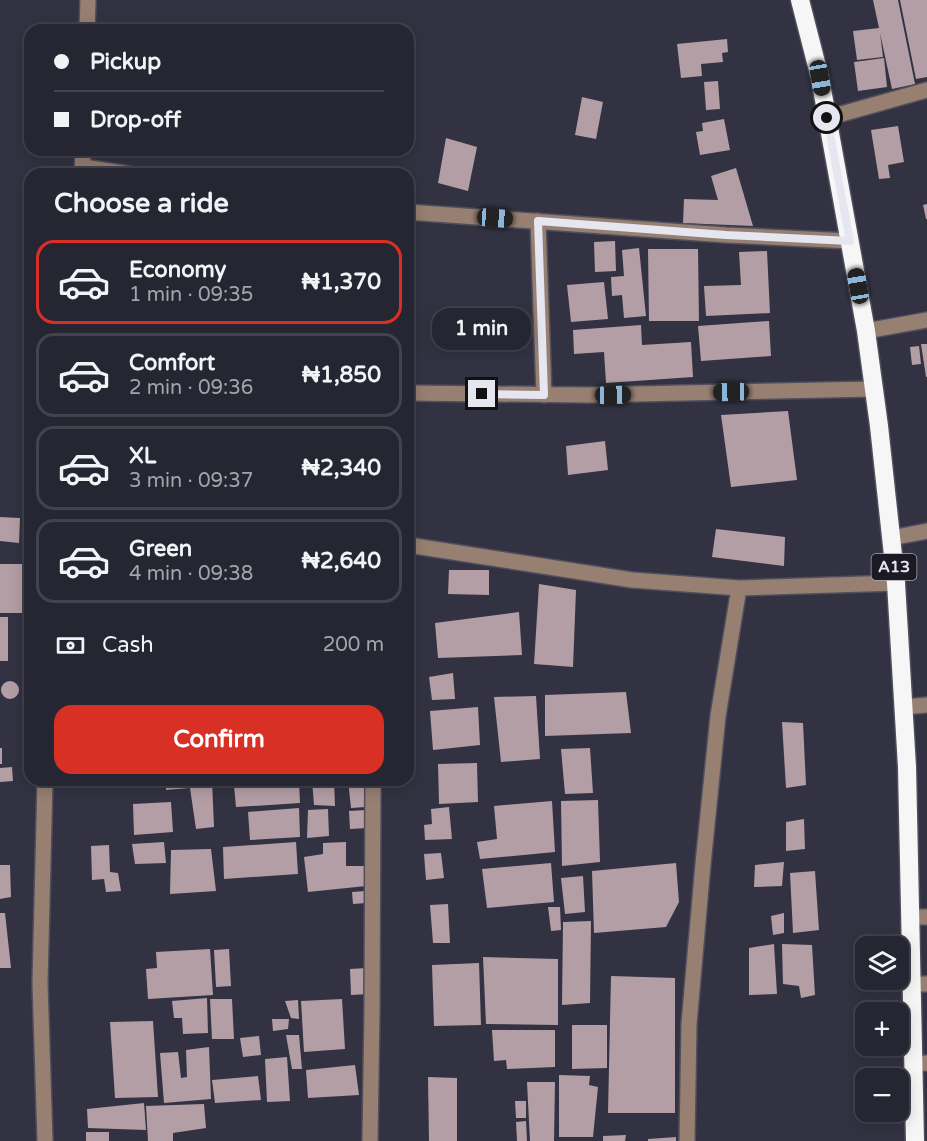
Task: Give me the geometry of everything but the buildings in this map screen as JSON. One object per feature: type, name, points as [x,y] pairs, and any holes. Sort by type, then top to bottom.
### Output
[{"type":"highway","name":"A13","points":[[800,0],[820,78],[866,331],[896,584],[919,917],[919,1129]]},
{"type":"street","points":[[87,24],[88,0]]},
{"type":"street","points":[[827,118],[927,90]]},
{"type":"street","points":[[414,212],[726,235],[850,241]]},
{"type":"street","points":[[538,221],[544,395]]},
{"type":"street","points":[[866,331],[927,320]]},
{"type":"street","points":[[414,393],[589,395],[874,388]]},
{"type":"street","points":[[891,538],[927,531]]},
{"type":"street","points":[[414,546],[632,580],[739,588],[896,584]]},
{"type":"street","points":[[687,1141],[689,1024],[704,853],[718,717],[739,588]]},
{"type":"street","points":[[904,707],[927,705]]},
{"type":"street","points":[[45,786],[40,983],[45,1141]]},
{"type":"street","points":[[370,1141],[373,786]]},
{"type":"route","points":[[482,394],[544,395],[538,221],[726,235],[850,241],[827,118]]}]
